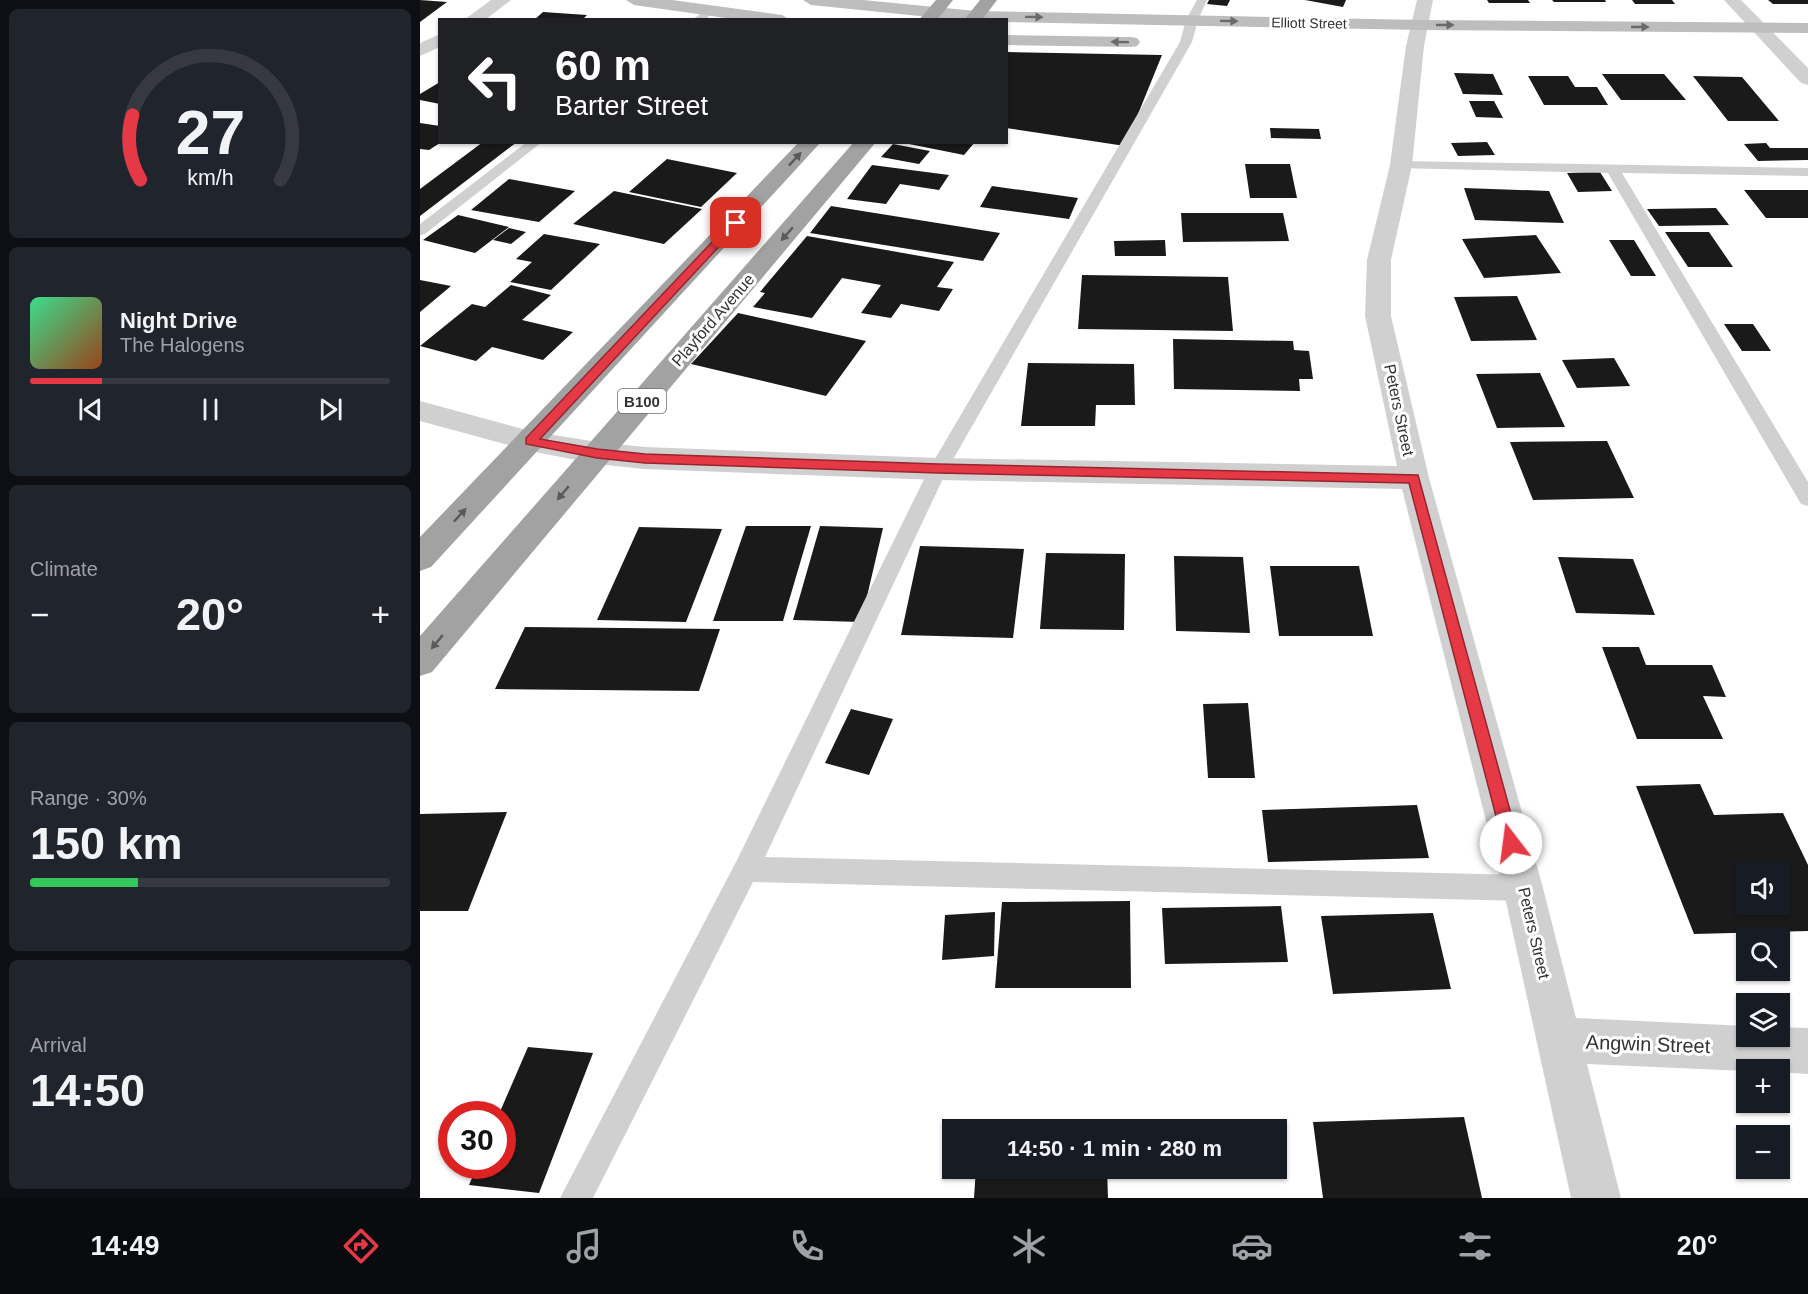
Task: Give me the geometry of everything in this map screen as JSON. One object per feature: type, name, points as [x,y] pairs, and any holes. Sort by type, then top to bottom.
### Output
[{"type":"highway","points":[[974,18],[989,0]]},
{"type":"highway","name":"Playford Avenue","points":[[420,661],[597,453],[793,193],[810,144]]},
{"type":"highway","name":"Playford Avenue","points":[[420,558],[530,441],[793,193],[863,144]]},
{"type":"main road","points":[[634,0],[704,15],[751,18]]},
{"type":"main road","name":"Elliott Street","points":[[811,0],[935,11],[974,18]]},
{"type":"main road","name":"Elliott Street","points":[[1008,18],[1192,20],[1418,33],[1808,28]]},
{"type":"main road","points":[[1008,40],[1196,42]]},
{"type":"main road","points":[[1757,49],[1808,50]]},
{"type":"street","points":[[475,18],[504,0]]},
{"type":"street","points":[[1732,0],[1808,79]]},
{"type":"street","name":"Peters Street","points":[[1418,33],[1401,165],[1379,260],[1378,316],[1414,478],[1523,888],[1596,1198]]},
{"type":"street","points":[[420,51],[438,40]]},
{"type":"street","points":[[420,411],[530,441],[597,453],[645,458],[938,469],[1414,478]]},
{"type":"street","name":"Angwin Street","points":[[1559,1040],[1808,1051]]},
{"type":"lane","points":[[576,1198],[746,869],[938,469],[1196,42],[1192,20],[1202,0]]},
{"type":"lane","points":[[420,231],[533,144]]},
{"type":"lane","points":[[1401,165],[1808,171]]},
{"type":"lane","points":[[1613,169],[1808,499]]},
{"type":"lane","points":[[746,869],[1523,888]]},
{"type":"building","points":[[420,0],[447,2],[420,22]]},
{"type":"building","points":[[1209,0],[1230,0],[1227,6],[1207,4]]},
{"type":"building","points":[[1305,0],[1346,0],[1343,7]]},
{"type":"building","points":[[1487,0],[1528,0],[1530,3],[1489,3]]},
{"type":"building","points":[[1552,0],[1605,0],[1606,2],[1554,2]]},
{"type":"building","points":[[1632,0],[1672,0],[1675,4],[1635,4]]},
{"type":"building","points":[[1768,0],[1808,0],[1808,4],[1773,4]]},
{"type":"building","points":[[543,12],[587,15],[584,18],[536,18]]},
{"type":"building","points":[[1008,52],[1162,55],[1125,146],[1008,128]]},
{"type":"building","points":[[1454,73],[1493,74],[1503,95],[1463,94]]},
{"type":"building","points":[[1602,74],[1664,74],[1686,100],[1621,100]]},
{"type":"building","points":[[1528,76],[1568,76],[1575,87],[1597,87],[1608,105],[1544,105]]},
{"type":"building","points":[[1693,76],[1742,77],[1779,121],[1728,121]]},
{"type":"building","points":[[438,83],[438,104],[420,100],[420,94]]},
{"type":"building","points":[[1469,101],[1494,101],[1503,118],[1476,117]]},
{"type":"building","points":[[420,123],[438,126],[438,144],[429,150],[420,149]]},
{"type":"building","points":[[1270,128],[1319,129],[1321,139],[1271,138]]},
{"type":"building","points":[[1487,142],[1495,155],[1458,156],[1451,143]]},
{"type":"building","points":[[1766,143],[1770,148],[1808,148],[1808,160],[1758,161],[1744,144]]},
{"type":"building","points":[[480,144],[514,144],[420,216],[420,189]]},
{"type":"building","points":[[893,144],[930,151],[919,164],[881,157]]},
{"type":"building","points":[[909,144],[973,144],[964,155]]},
{"type":"building","points":[[667,159],[737,173],[701,207],[629,192]]},
{"type":"building","points":[[1245,164],[1290,164],[1297,198],[1250,198]]},
{"type":"building","points":[[872,165],[949,175],[939,190],[900,184],[886,204],[847,199]]},
{"type":"building","points":[[1600,172],[1612,191],[1578,192],[1567,173]]},
{"type":"building","points":[[509,179],[575,191],[539,222],[471,210]]},
{"type":"building","points":[[992,186],[1078,198],[1069,219],[980,207]]},
{"type":"building","points":[[1464,188],[1549,191],[1564,223],[1475,220]]},
{"type":"building","points":[[1744,190],[1808,190],[1808,218],[1766,218]]},
{"type":"building","points":[[614,191],[702,209],[664,244],[573,224]]},
{"type":"building","points":[[831,206],[1000,233],[983,261],[810,233]]},
{"type":"building","points":[[1716,208],[1729,225],[1659,226],[1647,209]]},
{"type":"building","points":[[1181,213],[1283,213],[1289,241],[1183,242]]},
{"type":"building","points":[[458,215],[509,227],[475,253],[423,240]]},
{"type":"building","points":[[509,228],[526,232],[511,244],[493,240]]},
{"type":"building","points":[[1665,232],[1709,232],[1733,267],[1688,267]]},
{"type":"building","points":[[544,234],[600,244],[551,290],[510,282],[532,262],[516,259]]},
{"type":"building","points":[[1536,235],[1561,273],[1484,278],[1462,239]]},
{"type":"building","points":[[807,236],[954,262],[937,287],[953,289],[939,311],[901,304],[891,318],[861,313],[881,285],[842,278],[812,318],[753,307],[765,293],[760,292]]},
{"type":"building","points":[[1165,240],[1166,256],[1115,256],[1114,241]]},
{"type":"building","points":[[1609,240],[1634,240],[1656,276],[1631,276]]},
{"type":"building","points":[[1082,275],[1228,277],[1233,331],[1078,329]]},
{"type":"building","points":[[420,280],[451,286],[420,312]]},
{"type":"building","points":[[511,285],[551,295],[522,320],[573,332],[543,360],[492,347],[476,361],[420,346],[472,304],[485,307]]},
{"type":"building","points":[[1517,296],[1537,340],[1471,341],[1454,297]]},
{"type":"building","points":[[738,313],[866,341],[826,396],[691,364]]},
{"type":"building","points":[[1724,324],[1753,324],[1771,351],[1742,351]]},
{"type":"building","points":[[1173,339],[1293,341],[1294,350],[1309,351],[1313,379],[1299,379],[1300,391],[1174,389]]},
{"type":"building","points":[[1614,358],[1630,386],[1577,388],[1562,360]]},
{"type":"building","points":[[1028,363],[1134,364],[1135,405],[1096,405],[1095,426],[1021,426]]},
{"type":"building","points":[[1540,373],[1565,427],[1497,428],[1476,374]]},
{"type":"building","points":[[1607,441],[1634,498],[1533,500],[1510,442]]},
{"type":"building","points":[[746,526],[811,526],[783,621],[713,621]]},
{"type":"building","points":[[820,526],[883,528],[861,622],[793,620]]},
{"type":"building","points":[[639,527],[722,529],[686,622],[597,620]]},
{"type":"building","points":[[920,546],[1024,549],[1013,638],[901,635]]},
{"type":"building","points":[[1046,553],[1125,554],[1124,630],[1040,629]]},
{"type":"building","points":[[1174,556],[1243,557],[1250,633],[1176,631]]},
{"type":"building","points":[[1558,557],[1633,559],[1655,615],[1576,613]]},
{"type":"building","points":[[1270,566],[1359,566],[1373,636],[1279,636]]},
{"type":"building","points":[[525,627],[720,629],[699,691],[495,689]]},
{"type":"building","points":[[1602,647],[1639,647],[1646,665],[1712,665],[1726,697],[1703,696],[1723,739],[1637,739]]},
{"type":"building","points":[[1248,703],[1255,778],[1208,778],[1203,704]]},
{"type":"building","points":[[851,709],[893,719],[869,775],[825,763]]},
{"type":"building","points":[[1700,784],[1714,815],[1783,813],[1808,865],[1808,931],[1790,931],[1790,927],[1736,927],[1736,933],[1694,934],[1636,786]]},
{"type":"building","points":[[1417,805],[1429,858],[1268,862],[1262,810]]},
{"type":"building","points":[[507,812],[468,911],[420,911],[420,814]]},
{"type":"building","points":[[1130,901],[1131,988],[995,988],[1002,902]]},
{"type":"building","points":[[1281,906],[1288,962],[1165,964],[1162,908]]},
{"type":"building","points":[[995,912],[994,956],[942,960],[945,915]]},
{"type":"building","points":[[1433,913],[1451,989],[1333,994],[1321,916]]},
{"type":"building","points":[[528,1047],[593,1053],[539,1193],[469,1185],[472,1179],[516,1179],[516,1101],[505,1101]]},
{"type":"building","points":[[1464,1117],[1482,1198],[1323,1198],[1313,1122]]},
{"type":"building","points":[[975,1179],[1107,1179],[1108,1198],[974,1198]]},
{"type":"route","points":[[736,223],[530,441],[597,453],[645,458],[938,469],[1414,478],[1511,843]]}]
